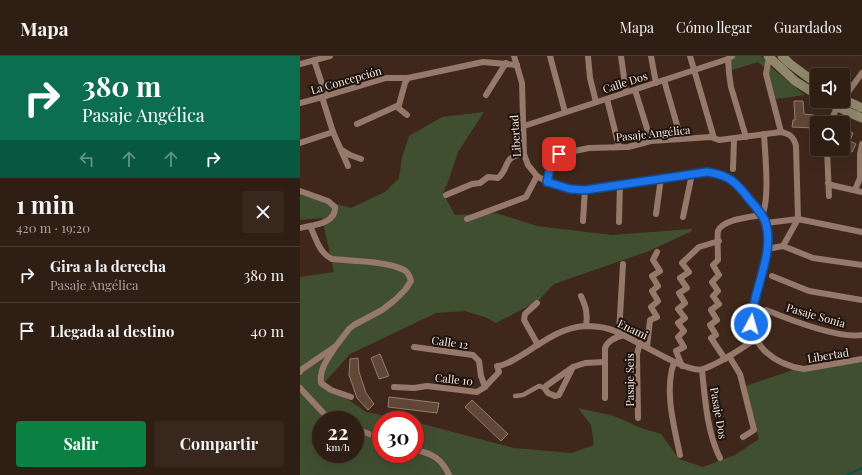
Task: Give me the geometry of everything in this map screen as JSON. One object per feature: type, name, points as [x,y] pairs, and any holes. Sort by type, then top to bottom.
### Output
[{"type":"main road","points":[[782,56],[810,79]]},
{"type":"main road","points":[[768,57],[795,81],[810,91]]},
{"type":"main road","points":[[850,104],[862,108]]},
{"type":"main road","points":[[850,108],[862,118]]},
{"type":"street","points":[[300,64],[330,56]]},
{"type":"street","name":"Libertad","points":[[514,56],[522,89],[524,154],[528,165],[537,176],[547,182],[570,189],[585,190],[707,172],[720,174],[733,180],[762,215],[766,223],[768,234],[767,249],[752,313],[751,324],[756,339],[763,349],[772,358],[794,368],[862,360]]},
{"type":"street","points":[[550,56],[566,112]]},
{"type":"street","points":[[588,56],[590,78],[596,102]]},
{"type":"street","points":[[621,56],[626,92]]},
{"type":"street","points":[[651,56],[656,83]]},
{"type":"street","points":[[690,56],[714,138]]},
{"type":"street","points":[[730,57],[731,87],[746,137]]},
{"type":"street","name":"Calle Dos","points":[[524,126],[730,57]]},
{"type":"street","points":[[768,57],[766,74],[782,132],[788,133],[795,140],[798,220],[783,246]]},
{"type":"street","points":[[314,60],[333,132],[348,166]]},
{"type":"street","name":"La Concepción","points":[[300,103],[386,78],[408,78],[482,62],[516,65]]},
{"type":"street","points":[[486,96],[506,64]]},
{"type":"street","points":[[850,89],[862,73]]},
{"type":"street","points":[[357,124],[397,107],[401,103],[405,82],[408,78]]},
{"type":"street","points":[[664,80],[681,139]]},
{"type":"street","points":[[635,90],[651,141]]},
{"type":"street","points":[[607,99],[619,147]]},
{"type":"street","points":[[397,107],[407,115]]},
{"type":"street","points":[[300,143],[333,132]]},
{"type":"street","name":"Pasaje Angélica","points":[[547,182],[552,158],[589,148],[637,146],[651,141],[681,139],[734,139],[782,132]]},
{"type":"street","points":[[743,437],[754,430],[740,374],[711,338],[716,335],[710,325],[717,320],[711,310],[719,304],[713,296],[718,291],[712,282],[719,275],[713,265],[718,260],[719,231],[727,224],[762,215],[766,205],[764,134]]},
{"type":"street","points":[[733,169],[734,139]]},
{"type":"street","points":[[855,190],[860,178],[860,154],[862,144]]},
{"type":"street","points":[[342,150],[361,159]]},
{"type":"street","points":[[446,195],[472,184],[480,183],[488,177],[498,178],[502,174],[509,158],[524,154]]},
{"type":"street","points":[[827,156],[829,196]]},
{"type":"street","points":[[683,216],[692,174]]},
{"type":"street","points":[[468,219],[526,197],[537,176]]},
{"type":"street","points":[[656,214],[661,178]]},
{"type":"street","points":[[828,183],[862,192]]},
{"type":"street","points":[[619,222],[620,184]]},
{"type":"street","points":[[583,221],[585,190]]},
{"type":"street","points":[[300,191],[328,201],[334,207],[335,211],[332,217],[327,221],[300,228]]},
{"type":"street","points":[[766,223],[798,220],[862,232]]},
{"type":"street","points":[[310,226],[322,252],[326,256],[332,259],[388,265],[405,270],[411,281],[405,290],[395,300],[382,310],[349,329],[336,346],[322,369],[322,383],[331,390],[351,397]]},
{"type":"street","points":[[682,366],[676,351],[684,347],[678,337],[684,331],[678,323],[685,318],[678,309],[686,303],[679,294],[687,288],[680,278],[689,272],[682,263],[699,247],[719,241]]},
{"type":"street","points":[[767,249],[783,246],[813,258],[862,265]]},
{"type":"street","points":[[647,347],[650,320],[657,316],[651,307],[658,301],[652,291],[658,286],[652,276],[660,271],[653,260],[657,252]]},
{"type":"street","points":[[605,398],[604,362],[606,344],[622,334],[623,264]]},
{"type":"street","points":[[772,276],[809,291],[862,300]]},
{"type":"street","points":[[581,296],[586,307],[586,326]]},
{"type":"street","points":[[537,303],[525,314],[524,320],[538,345]]},
{"type":"street","name":"Pasaje Sonia","points":[[766,310],[824,330],[848,335],[862,335]]},
{"type":"street","name":"Enami","points":[[497,366],[508,363],[568,329],[586,326],[609,329],[640,343],[682,366],[702,370]]},
{"type":"street","points":[[702,370],[727,358],[756,339]]},
{"type":"street","name":"Pasaje Seis","points":[[638,418],[637,354],[640,343]]},
{"type":"street","points":[[300,372],[336,346]]},
{"type":"street","name":"Calle 12","points":[[414,347],[473,355],[479,361],[481,376],[485,387]]},
{"type":"street","points":[[545,388],[573,367],[585,363],[604,362]]},
{"type":"street","points":[[674,362],[671,371],[670,389],[672,414],[680,455]]},
{"type":"street","name":"Calle 10","points":[[394,387],[414,388],[427,386],[477,392],[485,387],[499,372],[497,366]]},
{"type":"street","points":[[515,396],[523,395],[540,386],[545,388],[548,393],[555,396],[559,395],[573,367]]},
{"type":"street","name":"Pasaje Dos","points":[[702,370],[709,421],[720,458]]},
{"type":"street","points":[[300,388],[322,411]]},
{"type":"street","points":[[424,451],[428,452],[445,466],[449,475]]},
{"type":"green space","points":[[734,56],[761,56],[772,68],[805,95],[776,99],[767,70],[758,62],[732,70],[728,59]]},
{"type":"green space","points":[[484,112],[458,152],[443,193],[455,215],[496,213],[537,226],[612,235],[692,229],[692,231],[649,251],[554,284],[538,301],[496,323],[485,317],[465,311],[436,313],[350,354],[324,383],[366,412],[372,413],[372,463],[424,463],[424,424],[514,448],[572,453],[594,445],[591,425],[578,408],[614,416],[641,428],[661,434],[679,459],[703,467],[735,455],[759,439],[743,387],[796,369],[862,360],[862,475],[300,475],[300,277],[334,272],[322,218],[300,220],[300,195],[351,208],[385,192],[399,178],[402,158],[409,136],[442,117]]},
{"type":"building","points":[[794,101],[803,101],[804,114],[814,115],[810,116],[810,128],[792,127],[793,120],[795,120]]},
{"type":"building","points":[[850,132],[853,133],[850,141]]},
{"type":"building","points":[[850,141],[856,144],[852,152],[850,151]]},
{"type":"building","points":[[380,354],[389,376],[379,379],[371,358]]},
{"type":"building","points":[[358,358],[359,372],[366,393],[374,404],[368,410],[357,398],[349,375],[350,359]]},
{"type":"building","points":[[389,397],[439,403],[437,413],[388,407]]},
{"type":"building","points":[[472,400],[508,434],[501,441],[465,407]]},
{"type":"waterway","points":[[847,475],[862,468]]},
{"type":"route","points":[[559,154],[552,158],[547,182],[570,189],[585,190],[707,172],[720,174],[733,180],[762,215],[768,234],[765,260],[753,304],[751,324]]}]
